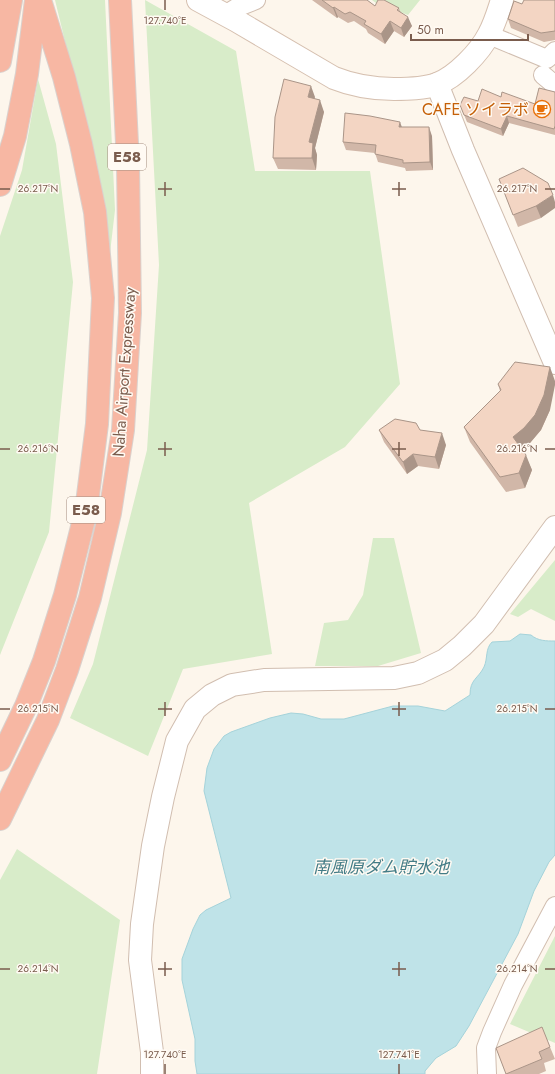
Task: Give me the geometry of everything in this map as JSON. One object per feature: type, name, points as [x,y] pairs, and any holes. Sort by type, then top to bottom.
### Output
[{"type":"highway","points":[[0,61],[11,0]]},
{"type":"highway","points":[[0,185],[16,136],[27,74],[36,0]]},
{"type":"highway","name":"Naha Airport Expressway","points":[[0,760],[28,700],[44,661],[65,595],[86,511],[97,424],[102,298],[95,212],[81,144],[64,77],[40,0]]},
{"type":"highway","name":"Naha Airport Expressway","points":[[0,819],[48,720],[67,670],[90,598],[110,513],[123,430],[130,313],[128,164],[120,0]]},
{"type":"street","points":[[198,0],[334,78],[349,84],[364,87],[401,89],[437,84],[461,68],[475,54],[489,35],[502,0]]},
{"type":"street","points":[[225,15],[236,8],[256,0]]},
{"type":"street","points":[[489,35],[548,59],[555,50]]},
{"type":"street","points":[[437,84],[463,150],[555,363]]},
{"type":"street","points":[[152,1074],[152,1052],[140,960],[142,924],[153,846],[163,797],[177,741],[195,709],[212,695],[232,685],[264,680],[394,678],[418,673],[445,660],[462,646],[484,624],[555,527]]},
{"type":"street","points":[[487,1074],[486,1048],[492,1032],[514,985],[555,906]]},
{"type":"green space","points":[[55,0],[105,0],[115,210],[110,253],[106,210]]},
{"type":"green space","points":[[145,0],[236,51],[255,171],[370,171],[400,384],[345,447],[249,503],[272,654],[183,669],[148,756],[70,718],[93,664],[147,450],[159,265]]},
{"type":"green space","points":[[372,0],[420,0],[408,15],[376,3]]},
{"type":"green space","points":[[38,79],[56,144],[73,282],[49,532],[0,655],[0,236],[22,170]]},
{"type":"green space","points":[[373,538],[394,538],[421,653],[378,666],[315,666],[324,623],[348,620],[363,595]]},
{"type":"green space","points":[[555,560],[555,621],[531,609],[518,617],[510,614]]},
{"type":"green space","points":[[17,849],[120,920],[97,1074],[0,1074],[0,880]]},
{"type":"green space","points":[[555,936],[555,1043],[510,1024]]},
{"type":"water","name":"南風原ダム貯水池","points":[[520,634],[531,635],[542,640],[555,641],[555,855],[549,862],[534,891],[518,934],[469,1026],[456,1046],[436,1058],[425,1071],[425,1074],[197,1074],[195,1061],[195,1039],[182,980],[182,959],[200,915],[206,910],[231,898],[204,791],[207,768],[214,749],[224,736],[231,732],[270,718],[291,713],[303,714],[321,719],[344,719],[393,706],[418,706],[445,711],[470,695],[471,686],[484,667],[487,651],[492,642],[510,641]]},
{"type":"building","points":[[322,0],[367,0],[375,6],[378,0],[384,0],[399,8],[397,10],[408,17],[401,28],[390,21],[381,34],[364,24],[366,21],[350,12],[345,14]]},
{"type":"building","points":[[524,0],[555,0],[555,31],[541,33],[508,19],[514,1],[522,4]]},
{"type":"building","points":[[284,79],[311,86],[308,97],[320,100],[309,142],[313,143],[312,158],[273,158],[275,117]]},
{"type":"building","points":[[539,88],[555,92],[554,129],[507,116],[501,129],[464,115],[460,105],[464,97],[478,101],[482,89],[501,97],[502,92],[535,104]]},
{"type":"building","points":[[345,113],[400,122],[399,127],[429,127],[430,162],[403,163],[403,160],[375,154],[376,145],[343,142]]},
{"type":"building","points":[[523,168],[548,183],[553,195],[536,206],[513,215],[499,179]]},
{"type":"building","points":[[515,362],[550,367],[544,395],[535,415],[524,428],[513,437],[526,455],[519,473],[500,477],[464,427],[501,390],[498,384]]},
{"type":"building","points":[[395,419],[416,423],[420,430],[442,433],[435,457],[413,454],[403,462],[379,430]]},
{"type":"building","points":[[542,1027],[550,1047],[539,1052],[542,1059],[506,1074],[496,1048]]},
{"type":"place","name":"CAFE ソイラボ","points":[[542,109]]}]
